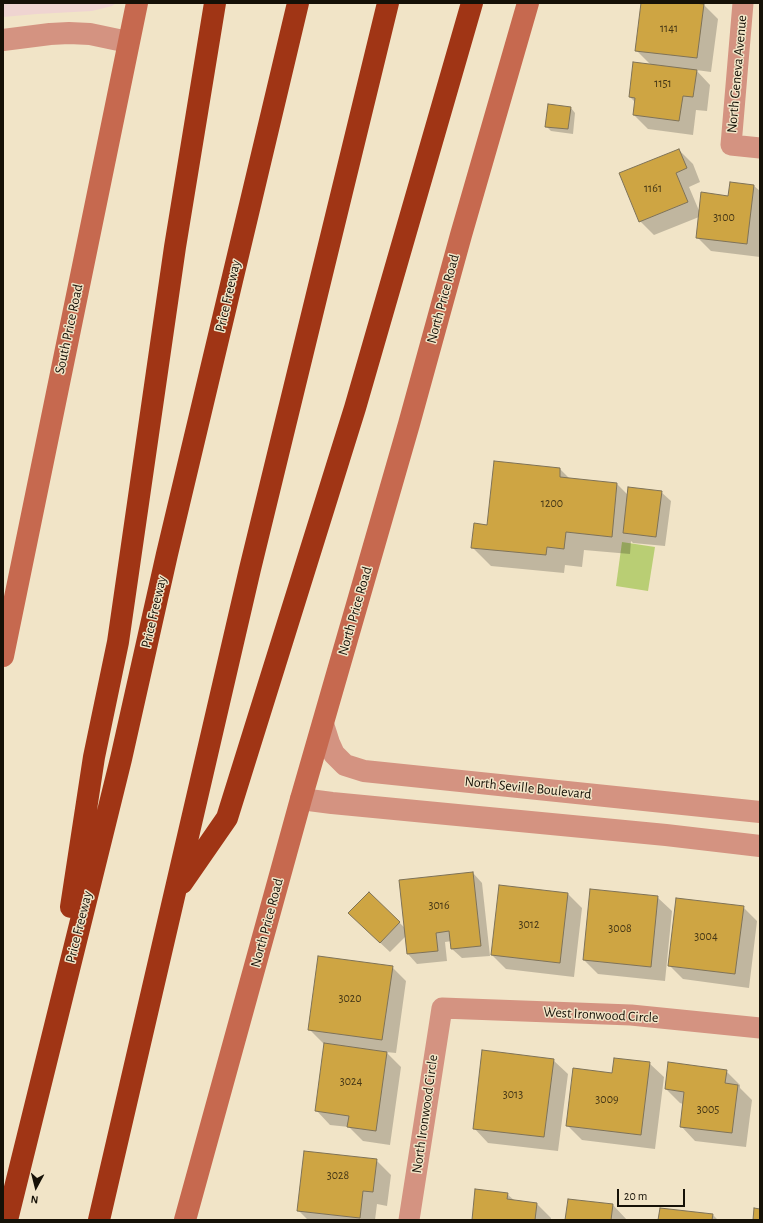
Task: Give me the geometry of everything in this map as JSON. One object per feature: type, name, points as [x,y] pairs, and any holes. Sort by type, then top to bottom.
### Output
[{"type":"highway","points":[[50,1047],[94,757],[118,642],[175,247],[215,3]]},
{"type":"highway","name":"Price Freeway","points":[[7,1220],[121,759],[167,554],[298,3]]},
{"type":"highway","points":[[99,1220],[250,570],[388,3]]},
{"type":"highway","points":[[176,892],[227,818],[355,408],[472,3]]},
{"type":"main road","name":"South Price Road","points":[[3,656],[137,3]]},
{"type":"main road","name":"North Price Road","points":[[185,1220],[301,799],[410,424],[461,235],[528,3]]},
{"type":"street","name":"North Geneva Avenue","points":[[743,3],[731,145],[760,148]]},
{"type":"street","points":[[3,40],[69,33],[90,34],[128,42]]},
{"type":"street","name":"North Seville Boulevard","points":[[323,724],[334,754],[345,765],[364,771],[760,812]]},
{"type":"street","points":[[301,799],[475,818],[666,835],[760,846]]},
{"type":"street","points":[[666,835],[669,802]]},
{"type":"street","name":"West Ironwood Circle","points":[[442,1008],[630,1015],[760,1028]]},
{"type":"street","name":"North Ironwood Circle","points":[[409,1220],[442,1008]]},
{"type":"shaded area","points":[[3,3],[116,3],[112,6],[92,11],[3,17]]},
{"type":"green space","points":[[622,542],[655,547],[648,591],[616,586]]},
{"type":"building","points":[[641,3],[704,4],[697,58],[635,51]]},
{"type":"building","points":[[633,62],[697,70],[693,97],[683,96],[679,121],[633,115],[635,98],[629,97]]},
{"type":"building","points":[[548,104],[571,107],[568,129],[545,127]]},
{"type":"building","points":[[679,149],[687,168],[676,173],[688,202],[639,222],[619,173]]},
{"type":"building","points":[[730,182],[754,185],[747,244],[696,238],[701,192],[728,196]]},
{"type":"building","points":[[494,461],[560,468],[560,477],[617,483],[612,537],[566,532],[564,549],[547,547],[546,555],[471,548],[474,523],[487,525]]},
{"type":"building","points":[[628,487],[662,491],[656,537],[623,533]]},
{"type":"building","points":[[473,872],[481,946],[451,949],[449,931],[436,933],[438,951],[407,954],[399,880]]},
{"type":"building","points":[[499,885],[568,893],[560,963],[491,955]]},
{"type":"building","points":[[590,889],[658,896],[651,967],[583,960]]},
{"type":"building","points":[[369,892],[400,922],[380,943],[348,913]]},
{"type":"building","points":[[676,898],[744,906],[735,974],[668,966]]},
{"type":"building","points":[[318,956],[393,966],[382,1040],[308,1030]]},
{"type":"building","points":[[324,1043],[387,1052],[376,1131],[347,1127],[349,1116],[315,1111]]},
{"type":"building","points":[[482,1050],[554,1059],[544,1137],[473,1129]]},
{"type":"building","points":[[614,1058],[650,1062],[641,1135],[566,1126],[573,1068],[612,1073]]},
{"type":"building","points":[[668,1062],[727,1070],[725,1083],[738,1085],[732,1133],[680,1127],[684,1092],[665,1089]]},
{"type":"building","points":[[304,1151],[377,1159],[373,1192],[363,1191],[360,1218],[297,1211]]},
{"type":"building","points":[[475,1189],[508,1193],[507,1199],[537,1203],[535,1220],[472,1220]]},
{"type":"building","points":[[568,1199],[613,1204],[611,1220],[565,1220]]},
{"type":"building","points":[[660,1208],[713,1214],[712,1220],[658,1220]]},
{"type":"building","points":[[754,1208],[760,1209],[760,1220],[753,1220]]}]
